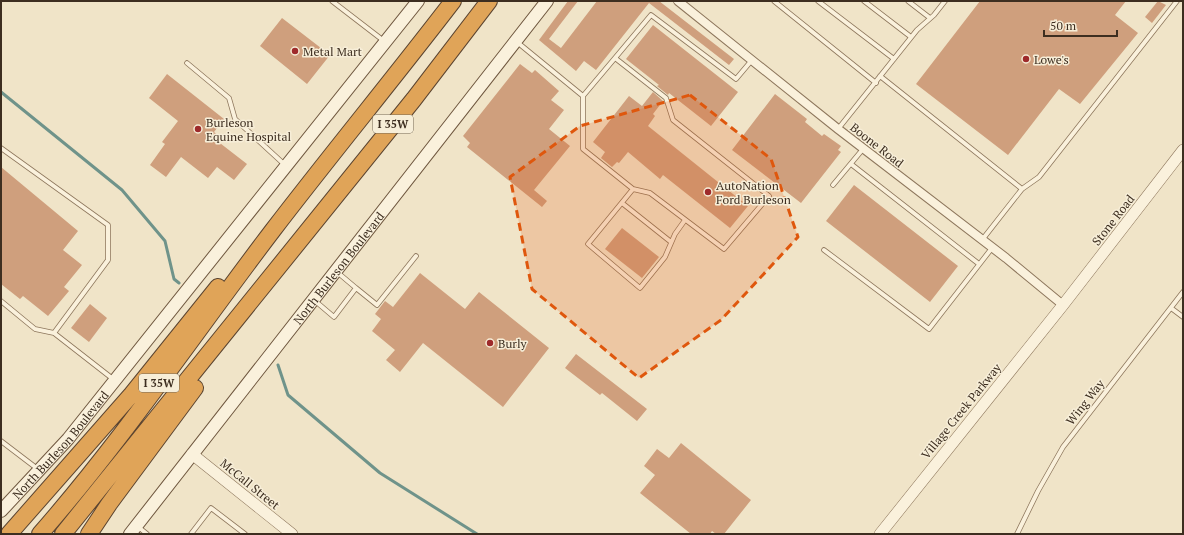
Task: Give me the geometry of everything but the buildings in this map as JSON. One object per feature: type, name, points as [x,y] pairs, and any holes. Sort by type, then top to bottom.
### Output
[{"type":"highway","name":"I 35W","points":[[40,534],[165,376],[273,230],[453,1]]},
{"type":"highway","name":"I 35W","points":[[63,534],[414,99],[489,1]]},
{"type":"highway","points":[[9,534],[132,394],[260,235],[273,230]]},
{"type":"highway","points":[[89,534],[113,498],[190,394],[259,307],[295,246]]},
{"type":"main road","name":"North Burleson Boulevard","points":[[1,511],[68,439],[418,1]]},
{"type":"main road","name":"North Burleson Boulevard","points":[[134,530],[515,40],[547,1]]},
{"type":"street","name":"Boone Road","points":[[678,1],[863,149],[982,240],[1063,305]]},
{"type":"street","name":"Stone Road","points":[[1063,305],[1183,150]]},
{"type":"street","name":"Village Creek Parkway","points":[[880,534],[1063,305]]},
{"type":"street","name":"McCall Street","points":[[192,454],[292,534]]},
{"type":"lane","points":[[332,1],[386,42]]},
{"type":"lane","points":[[774,1],[876,83]]},
{"type":"lane","points":[[818,1],[894,59]]},
{"type":"lane","points":[[864,1],[911,37]]},
{"type":"lane","points":[[908,1],[930,18]]},
{"type":"lane","points":[[838,129],[911,37],[945,1]]},
{"type":"lane","points":[[982,240],[1022,189],[1039,177],[1177,1]]},
{"type":"lane","points":[[615,58],[666,98],[673,120],[769,196],[724,249],[650,193],[633,189],[583,149],[583,96],[651,15],[736,79],[752,60]]},
{"type":"lane","points":[[515,40],[583,96]]},
{"type":"lane","points":[[187,63],[229,98],[235,119],[286,167]]},
{"type":"lane","points":[[880,76],[1022,189]]},
{"type":"lane","points":[[1,148],[108,225],[108,260],[54,333]]},
{"type":"lane","points":[[833,185],[863,149]]},
{"type":"lane","points":[[851,164],[979,264]]},
{"type":"lane","points":[[633,189],[588,244],[640,288],[665,257],[671,242],[685,220]]},
{"type":"lane","points":[[622,203],[671,242]]},
{"type":"lane","points":[[824,250],[929,329],[992,248]]},
{"type":"lane","points":[[336,271],[377,305],[416,256]]},
{"type":"lane","points":[[313,300],[334,317],[356,288]]},
{"type":"lane","name":"Wing Way","points":[[1017,534],[1038,491],[1063,447],[1183,292]]},
{"type":"lane","points":[[1,301],[35,329],[54,333],[115,381]]},
{"type":"lane","points":[[1171,308],[1183,317]]},
{"type":"lane","points":[[1,441],[39,470]]},
{"type":"lane","points":[[191,534],[211,508],[245,534]]},
{"type":"lane","points":[[134,530],[147,534]]},
{"type":"highlighted area","points":[[690,95],[771,159],[798,237],[721,320],[639,378],[532,289],[510,177],[580,126]]},
{"type":"waterway","points":[[1,92],[122,190],[165,241],[174,279],[179,283]]},
{"type":"waterway","points":[[278,365],[288,395],[380,473],[477,534]]},
{"type":"place","name":"Metal Mart","points":[[295,51]]},
{"type":"place","name":"Lowe's","points":[[1026,59]]},
{"type":"place","name":"Burleson Equine Hospital","points":[[198,129]]},
{"type":"place","name":"AutoNation Ford Burleson","points":[[708,192]]},
{"type":"place","name":"Burly","points":[[490,343]]}]
